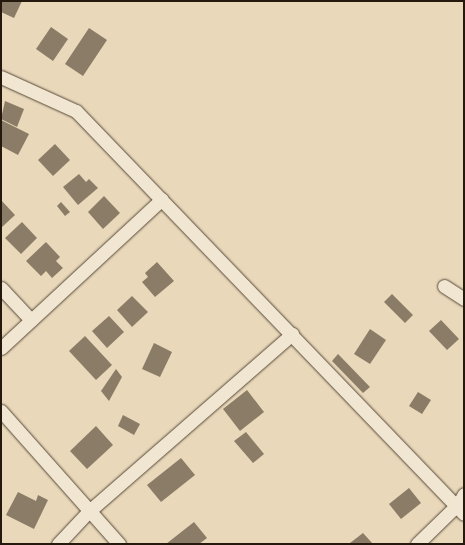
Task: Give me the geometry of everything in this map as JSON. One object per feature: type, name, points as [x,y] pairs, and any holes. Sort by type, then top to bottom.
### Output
[{"type":"street","points":[[1,78],[76,111],[460,510]]},
{"type":"street","points":[[1,348],[162,199]]},
{"type":"street","points":[[444,286],[464,299]]},
{"type":"street","points":[[1,288],[31,320]]},
{"type":"street","points":[[58,544],[88,512],[292,334]]},
{"type":"street","points":[[1,411],[88,512],[119,544]]},
{"type":"street","points":[[417,544],[460,510],[464,494]]},
{"type":"building","points":[[1,1],[22,1],[14,18],[1,12]]},
{"type":"building","points":[[51,27],[68,39],[53,61],[36,49]]},
{"type":"building","points":[[89,28],[107,40],[83,76],[65,64]]},
{"type":"building","points":[[5,101],[24,109],[17,127],[1,119]]},
{"type":"building","points":[[1,120],[29,134],[18,155],[1,146]]},
{"type":"building","points":[[55,144],[70,160],[53,176],[38,160]]},
{"type":"building","points":[[79,174],[86,182],[89,179],[98,188],[78,205],[63,187]]},
{"type":"building","points":[[104,196],[120,213],[103,229],[88,212]]},
{"type":"building","points":[[1,200],[15,215],[1,228]]},
{"type":"building","points":[[61,202],[70,212],[65,216],[57,206]]},
{"type":"building","points":[[22,222],[37,238],[21,254],[5,238]]},
{"type":"building","points":[[46,242],[60,257],[56,261],[63,268],[52,278],[46,271],[41,276],[26,261]]},
{"type":"building","points":[[157,262],[174,281],[155,297],[142,282],[148,277],[145,273]]},
{"type":"building","points":[[392,294],[413,315],[405,323],[384,302]]},
{"type":"building","points":[[132,296],[148,312],[132,327],[117,310]]},
{"type":"building","points":[[109,316],[124,332],[107,348],[92,331]]},
{"type":"building","points":[[441,320],[459,339],[447,350],[429,331]]},
{"type":"building","points":[[370,329],[386,340],[370,364],[354,354]]},
{"type":"building","points":[[85,336],[112,365],[96,380],[69,351]]},
{"type":"building","points":[[154,343],[172,352],[160,377],[142,369]]},
{"type":"building","points":[[338,354],[370,387],[363,393],[332,361]]},
{"type":"building","points":[[116,369],[122,377],[109,401],[101,391]]},
{"type":"building","points":[[247,390],[264,412],[240,431],[223,409]]},
{"type":"building","points":[[418,392],[431,400],[422,414],[409,406]]},
{"type":"building","points":[[123,415],[140,424],[134,435],[118,426]]},
{"type":"building","points":[[96,426],[113,445],[87,469],[70,451]]},
{"type":"building","points":[[246,432],[264,454],[253,463],[234,441]]},
{"type":"building","points":[[181,458],[195,475],[161,502],[147,485]]},
{"type":"building","points":[[409,488],[421,503],[401,519],[389,504]]},
{"type":"building","points":[[18,492],[36,501],[38,495],[48,500],[34,529],[6,515]]},
{"type":"building","points":[[194,522],[207,538],[199,544],[166,544]]},
{"type":"building","points":[[363,533],[373,544],[350,543]]}]
